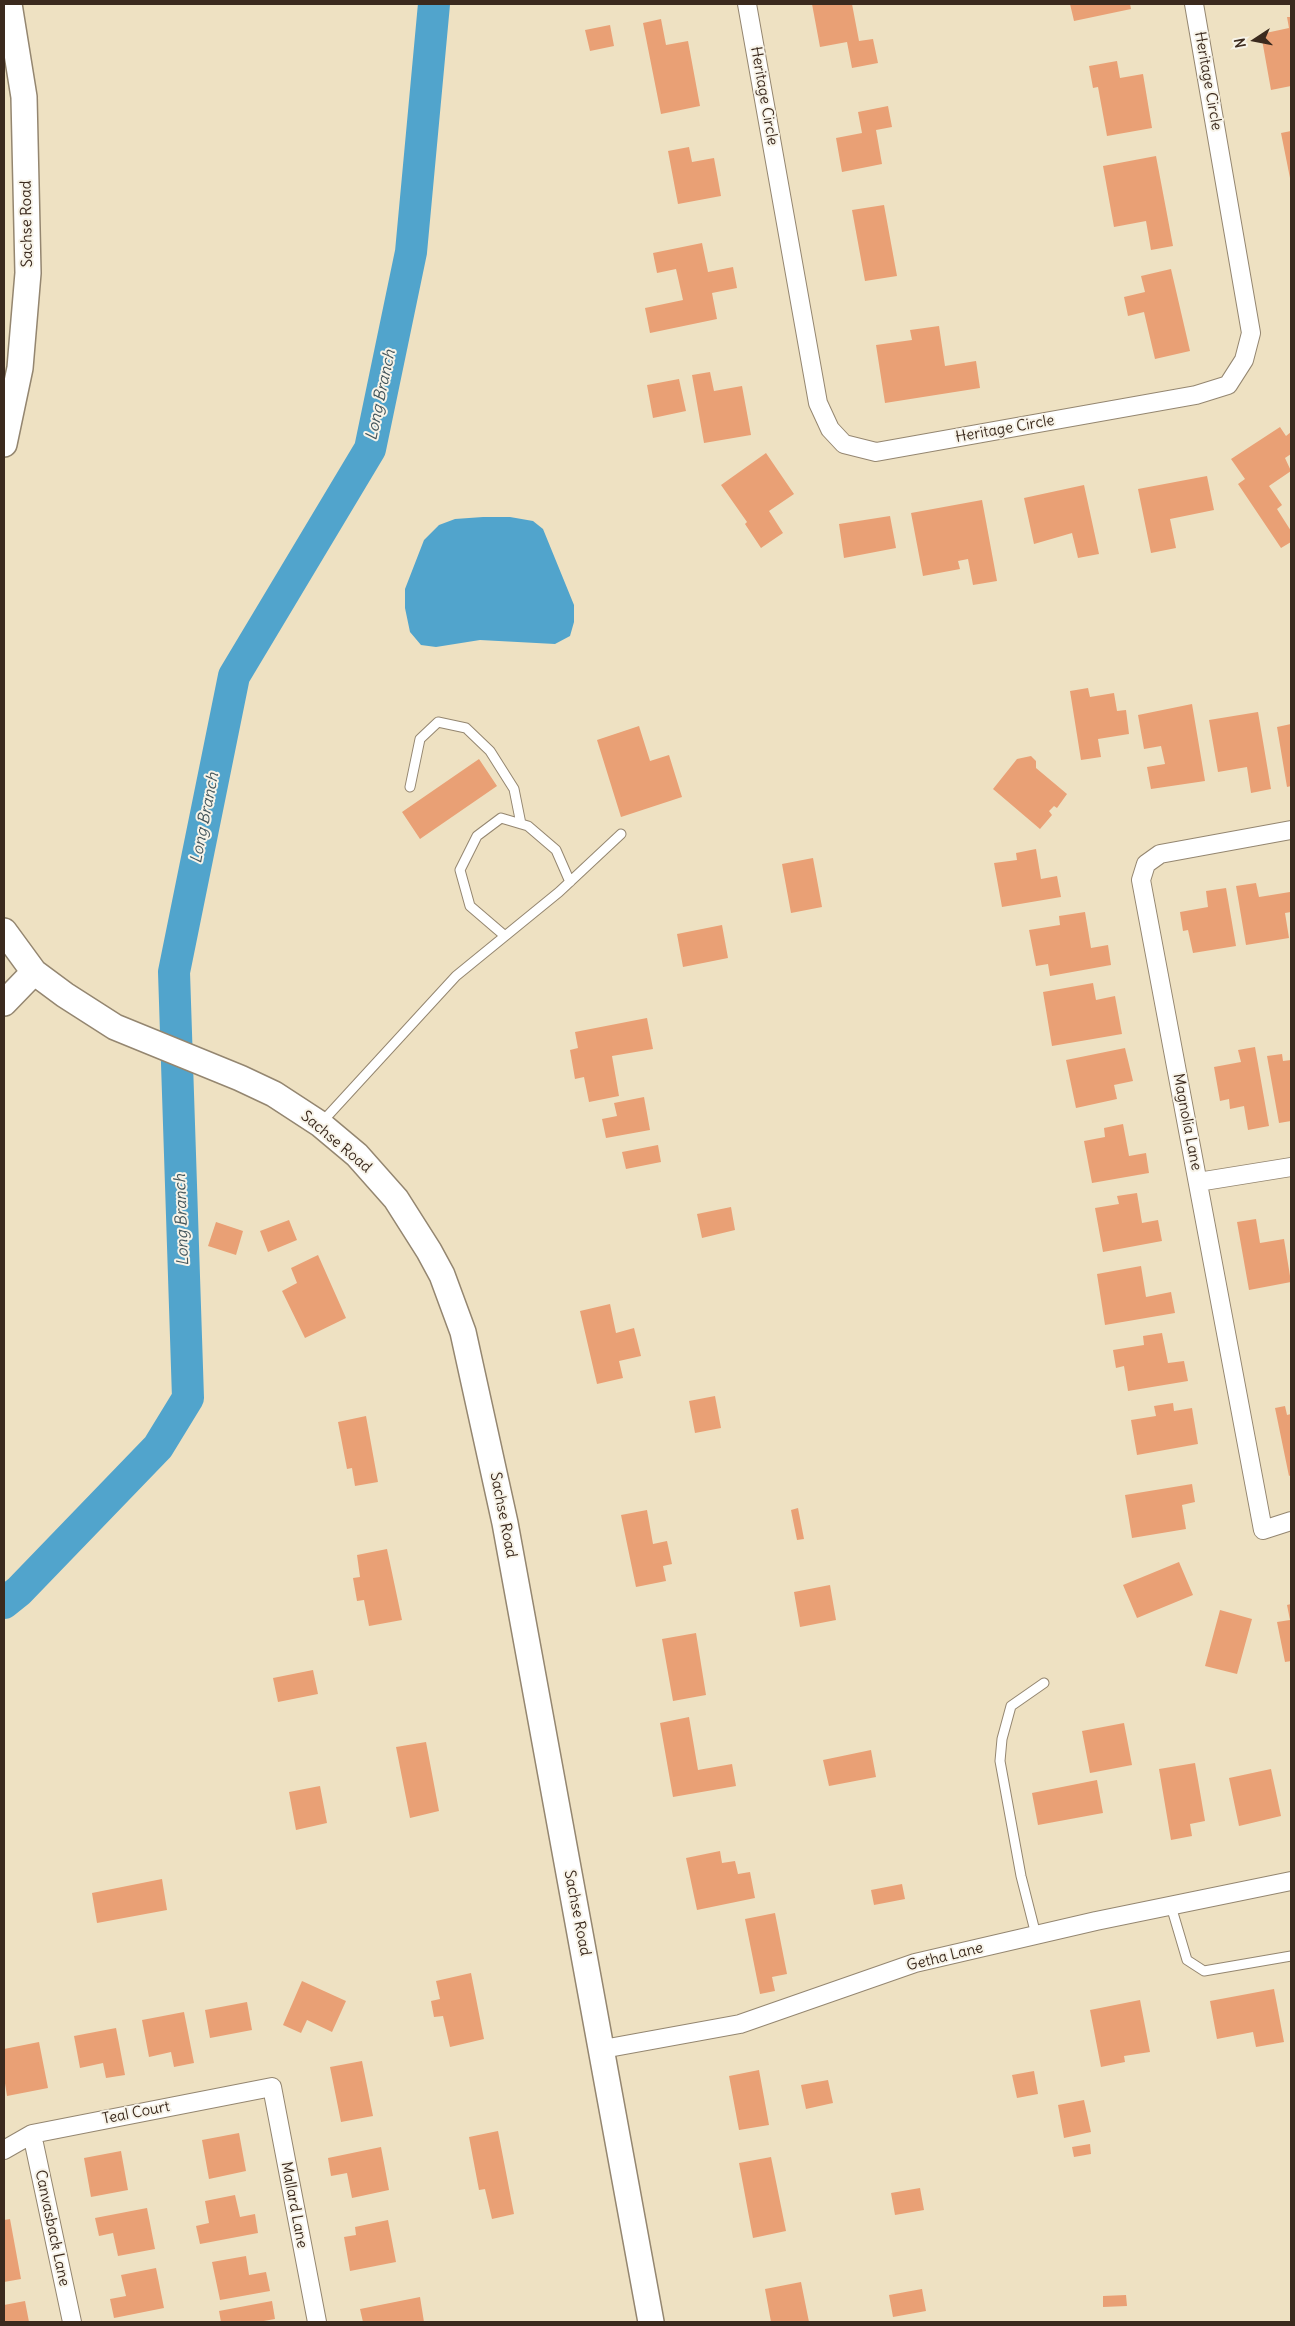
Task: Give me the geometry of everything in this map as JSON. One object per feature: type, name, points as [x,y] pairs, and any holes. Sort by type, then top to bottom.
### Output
[{"type":"main road","name":"Sachse Road","points":[[4,444],[20,368],[28,273],[24,97],[17,5]]},
{"type":"main road","name":"Sachse Road","points":[[4,930],[34,972],[65,995],[115,1027],[221,1069],[274,1094],[320,1124],[357,1155],[396,1199],[442,1275],[463,1332],[505,1523],[603,2049],[651,2322]]},
{"type":"main road","points":[[4,1003],[34,972]]},
{"type":"street","name":"Heritage Circle","points":[[747,4],[818,403],[830,429],[844,444],[876,452],[1196,395],[1228,385],[1244,360],[1251,333],[1194,4]]},
{"type":"street","name":"Magnolia Lane","points":[[1291,830],[1160,854],[1146,864],[1142,871],[1141,880],[1263,1530],[1291,1521]]},
{"type":"street","points":[[1198,1182],[1291,1167]]},
{"type":"street","name":"Getha Lane","points":[[603,2049],[740,2024],[914,1964],[1036,1935],[1291,1881]]},
{"type":"street","name":"Teal Court","points":[[4,2150],[32,2134],[272,2087]]},
{"type":"street","name":"Mallard Lane","points":[[272,2087],[317,2322]]},
{"type":"street","name":"Canvasback Lane","points":[[32,2134],[72,2322]]},
{"type":"lane","points":[[410,787],[420,739],[438,722],[466,728],[490,751],[514,789],[521,824]]},
{"type":"lane","points":[[505,936],[470,906],[460,870],[477,836],[501,818],[528,826],[556,850],[570,882]]},
{"type":"lane","points":[[320,1124],[456,976],[570,882],[621,834]]},
{"type":"lane","points":[[1036,1935],[1021,1876],[1000,1761],[1002,1739],[1011,1706],[1044,1683]]},
{"type":"lane","points":[[1171,1906],[1188,1960],[1204,1971],[1291,1956]]},
{"type":"water","points":[[510,517],[533,521],[543,529],[574,605],[574,622],[570,636],[555,644],[480,640],[436,647],[421,645],[410,632],[405,608],[405,589],[424,540],[439,525],[455,519]]},
{"type":"building","points":[[812,4],[852,4],[859,41],[873,39],[878,63],[852,68],[847,42],[820,47]]},
{"type":"building","points":[[1070,4],[1130,4],[1131,9],[1074,21]]},
{"type":"building","points":[[1287,17],[1291,17],[1291,86],[1271,90],[1261,34],[1289,28]]},
{"type":"building","points":[[661,19],[666,45],[688,41],[700,106],[661,114],[643,23]]},
{"type":"building","points":[[610,25],[614,46],[590,51],[585,30]]},
{"type":"building","points":[[1117,61],[1120,78],[1143,74],[1152,128],[1107,136],[1098,87],[1093,88],[1089,66]]},
{"type":"building","points":[[888,106],[892,127],[876,130],[882,164],[842,172],[836,138],[862,133],[858,112]]},
{"type":"building","points":[[1291,131],[1291,178],[1290,178],[1281,133]]},
{"type":"building","points":[[689,147],[692,162],[714,158],[721,196],[678,204],[668,151]]},
{"type":"building","points":[[1156,156],[1173,246],[1151,250],[1146,221],[1114,227],[1103,166]]},
{"type":"building","points":[[884,205],[897,276],[865,281],[852,210]]},
{"type":"building","points":[[702,243],[708,272],[733,267],[737,288],[712,293],[717,319],[650,333],[645,308],[683,300],[676,269],[657,273],[653,253]]},
{"type":"building","points":[[1171,269],[1190,351],[1155,359],[1144,312],[1128,316],[1124,297],[1145,292],[1141,276]]},
{"type":"building","points":[[939,326],[945,366],[976,361],[980,388],[885,403],[876,345],[912,340],[910,330]]},
{"type":"building","points":[[710,372],[714,391],[742,386],[751,435],[704,443],[692,375]]},
{"type":"building","points":[[679,379],[686,411],[653,418],[647,385]]},
{"type":"building","points":[[1280,427],[1286,436],[1291,432],[1291,454],[1285,458],[1291,471],[1269,486],[1282,505],[1277,509],[1291,531],[1291,542],[1281,548],[1238,484],[1245,479],[1231,459]]},
{"type":"building","points":[[766,453],[794,494],[769,511],[783,533],[761,548],[745,524],[747,522],[721,485]]},
{"type":"building","points":[[1207,476],[1214,510],[1170,519],[1176,548],[1151,553],[1138,489]]},
{"type":"building","points":[[1084,485],[1099,554],[1078,558],[1072,533],[1034,544],[1024,498]]},
{"type":"building","points":[[982,500],[997,581],[973,585],[968,559],[958,561],[960,569],[923,576],[911,513]]},
{"type":"building","points":[[890,516],[896,548],[844,558],[839,524]]},
{"type":"building","points":[[1088,688],[1090,697],[1114,693],[1117,711],[1126,710],[1129,734],[1098,739],[1101,757],[1081,760],[1070,691]]},
{"type":"building","points":[[1192,704],[1205,781],[1151,789],[1147,767],[1165,764],[1161,746],[1144,749],[1138,715]]},
{"type":"building","points":[[1258,712],[1271,789],[1251,793],[1247,767],[1218,772],[1209,720]]},
{"type":"building","points":[[1291,724],[1291,786],[1287,787],[1277,727]]},
{"type":"building","points":[[639,726],[650,761],[669,755],[682,797],[621,817],[597,740]]},
{"type":"building","points":[[1031,756],[1036,761],[1036,768],[1067,794],[1057,808],[1054,806],[1049,811],[1052,815],[1040,829],[993,789],[1017,759]]},
{"type":"building","points":[[479,759],[497,786],[420,839],[402,812]]},
{"type":"building","points":[[1036,849],[1041,879],[1057,876],[1061,897],[1002,907],[994,863],[1017,860],[1016,853]]},
{"type":"building","points":[[813,858],[822,907],[791,913],[782,864]]},
{"type":"building","points":[[1256,883],[1259,897],[1290,892],[1291,912],[1285,913],[1289,938],[1246,945],[1236,886]]},
{"type":"building","points":[[1226,888],[1236,946],[1193,953],[1188,930],[1183,931],[1180,912],[1208,907],[1206,891]]},
{"type":"building","points":[[1085,912],[1091,948],[1108,945],[1111,965],[1050,976],[1048,964],[1036,966],[1029,930],[1060,925],[1059,916]]},
{"type":"building","points":[[722,925],[728,958],[683,967],[677,934]]},
{"type":"building","points":[[1093,983],[1096,1000],[1115,996],[1122,1034],[1052,1046],[1043,992]]},
{"type":"building","points":[[647,1018],[653,1049],[612,1056],[619,1096],[589,1102],[584,1077],[575,1079],[570,1050],[578,1048],[575,1032]]},
{"type":"building","points":[[1255,1047],[1269,1126],[1248,1130],[1244,1106],[1230,1109],[1229,1099],[1220,1101],[1214,1067],[1241,1062],[1238,1050]]},
{"type":"building","points":[[1125,1048],[1133,1081],[1114,1085],[1117,1099],[1076,1108],[1066,1060]]},
{"type":"building","points":[[1282,1054],[1283,1061],[1291,1060],[1291,1121],[1279,1123],[1267,1056]]},
{"type":"building","points":[[644,1097],[650,1130],[606,1138],[602,1119],[617,1116],[614,1103]]},
{"type":"building","points":[[1123,1124],[1129,1156],[1146,1153],[1149,1173],[1092,1183],[1084,1141],[1105,1137],[1104,1128]]},
{"type":"building","points":[[658,1145],[661,1162],[626,1169],[622,1152]]},
{"type":"building","points":[[1137,1193],[1142,1223],[1158,1220],[1162,1241],[1103,1252],[1095,1208],[1119,1204],[1117,1196]]},
{"type":"building","points":[[731,1207],[735,1230],[702,1238],[697,1214]]},
{"type":"building","points":[[1256,1219],[1260,1243],[1284,1239],[1291,1282],[1249,1290],[1237,1222]]},
{"type":"building","points":[[289,1220],[297,1240],[268,1252],[260,1231]]},
{"type":"building","points":[[216,1222],[243,1231],[236,1255],[208,1246]]},
{"type":"building","points":[[318,1255],[346,1318],[305,1338],[282,1291],[297,1283],[291,1268]]},
{"type":"building","points":[[1141,1266],[1146,1297],[1171,1292],[1175,1313],[1105,1325],[1097,1274]]},
{"type":"building","points":[[610,1304],[616,1333],[634,1328],[641,1356],[619,1361],[623,1378],[597,1384],[580,1311]]},
{"type":"building","points":[[1162,1333],[1168,1363],[1184,1361],[1188,1381],[1128,1391],[1124,1366],[1116,1368],[1113,1350],[1144,1345],[1143,1336]]},
{"type":"building","points":[[715,1396],[721,1428],[695,1433],[689,1401]]},
{"type":"building","points":[[1173,1403],[1174,1411],[1192,1408],[1198,1444],[1137,1455],[1131,1420],[1156,1416],[1154,1406]]},
{"type":"building","points":[[1285,1406],[1287,1415],[1291,1414],[1291,1475],[1289,1476],[1275,1408]]},
{"type":"building","points":[[366,1416],[378,1482],[355,1486],[352,1468],[347,1469],[338,1422]]},
{"type":"building","points":[[1192,1484],[1195,1502],[1182,1505],[1186,1529],[1132,1538],[1125,1495]]},
{"type":"building","points":[[798,1508],[804,1539],[797,1540],[791,1510]]},
{"type":"building","points":[[647,1510],[653,1544],[667,1541],[672,1564],[663,1566],[666,1581],[636,1587],[621,1515]]},
{"type":"building","points":[[387,1549],[402,1620],[369,1626],[364,1600],[357,1601],[353,1578],[360,1577],[357,1555]]},
{"type":"building","points":[[1179,1562],[1193,1595],[1137,1618],[1123,1585]]},
{"type":"building","points":[[830,1585],[836,1620],[800,1627],[794,1592]]},
{"type":"building","points":[[1291,1604],[1291,1661],[1285,1662],[1277,1622],[1290,1620],[1287,1605]]},
{"type":"building","points":[[1220,1610],[1252,1619],[1237,1674],[1205,1666]]},
{"type":"building","points":[[696,1633],[706,1695],[673,1701],[662,1639]]},
{"type":"building","points":[[313,1670],[318,1694],[278,1702],[273,1678]]},
{"type":"building","points":[[689,1717],[698,1770],[732,1764],[736,1786],[673,1797],[660,1723]]},
{"type":"building","points":[[1124,1723],[1132,1765],[1090,1773],[1082,1731]]},
{"type":"building","points":[[426,1742],[439,1811],[410,1818],[396,1747]]},
{"type":"building","points":[[871,1750],[876,1777],[829,1786],[823,1760]]},
{"type":"building","points":[[1195,1763],[1205,1821],[1190,1824],[1192,1836],[1171,1840],[1159,1769]]},
{"type":"building","points":[[1271,1769],[1281,1816],[1239,1826],[1229,1778]]},
{"type":"building","points":[[1097,1780],[1103,1813],[1038,1825],[1032,1793]]},
{"type":"building","points":[[320,1786],[327,1823],[296,1830],[289,1792]]},
{"type":"building","points":[[720,1851],[722,1863],[735,1861],[738,1874],[750,1872],[755,1898],[697,1910],[686,1858]]},
{"type":"building","points":[[162,1879],[167,1910],[97,1923],[92,1893]]},
{"type":"building","points":[[902,1884],[905,1899],[874,1905],[871,1890]]},
{"type":"building","points":[[775,1913],[787,1974],[772,1977],[775,1991],[760,1994],[745,1919]]},
{"type":"building","points":[[471,1973],[484,2039],[450,2047],[443,2016],[434,2017],[431,2001],[440,1999],[436,1981]]},
{"type":"building","points":[[302,1981],[346,2001],[332,2032],[307,2020],[301,2033],[283,2025]]},
{"type":"building","points":[[1274,1989],[1284,2042],[1256,2047],[1253,2032],[1217,2039],[1210,2001]]},
{"type":"building","points":[[1140,2000],[1150,2052],[1124,2056],[1125,2062],[1101,2067],[1090,2010]]},
{"type":"building","points":[[247,2002],[252,2030],[210,2038],[205,2010]]},
{"type":"building","points":[[184,2012],[194,2063],[174,2067],[171,2052],[149,2057],[142,2020]]},
{"type":"building","points":[[116,2028],[125,2075],[106,2078],[103,2063],[80,2068],[74,2036]]},
{"type":"building","points":[[39,2042],[48,2088],[7,2096],[4,2077],[4,2049]]},
{"type":"building","points":[[362,2061],[373,2116],[341,2122],[330,2067]]},
{"type":"building","points":[[759,2070],[769,2125],[739,2130],[729,2076]]},
{"type":"building","points":[[1034,2071],[1038,2094],[1017,2098],[1012,2075]]},
{"type":"building","points":[[828,2080],[833,2103],[806,2109],[801,2085]]},
{"type":"building","points":[[1084,2100],[1091,2132],[1064,2138],[1058,2105]]},
{"type":"building","points":[[498,2131],[514,2214],[492,2219],[485,2189],[479,2190],[469,2137]]},
{"type":"building","points":[[239,2133],[246,2171],[209,2179],[202,2140]]},
{"type":"building","points":[[1090,2144],[1091,2154],[1074,2157],[1072,2147]]},
{"type":"building","points":[[381,2147],[389,2190],[352,2198],[347,2173],[331,2176],[328,2158]]},
{"type":"building","points":[[121,2151],[128,2190],[91,2197],[84,2158]]},
{"type":"building","points":[[771,2157],[786,2231],[753,2238],[739,2163]]},
{"type":"building","points":[[920,2188],[924,2210],[895,2215],[891,2193]]},
{"type":"building","points":[[235,2195],[240,2217],[255,2214],[258,2233],[200,2244],[196,2226],[209,2223],[205,2201]]},
{"type":"building","points":[[147,2208],[155,2249],[118,2256],[113,2233],[99,2236],[95,2218]]},
{"type":"building","points":[[10,2219],[21,2279],[4,2282],[4,2220]]},
{"type":"building","points":[[388,2220],[396,2262],[350,2271],[344,2237],[356,2235],[355,2227]]},
{"type":"building","points":[[246,2256],[249,2275],[266,2272],[270,2291],[220,2300],[212,2262]]},
{"type":"building","points":[[156,2268],[164,2308],[114,2318],[110,2299],[126,2296],[121,2275]]},
{"type":"building","points":[[801,2282],[809,2322],[771,2322],[765,2289]]},
{"type":"building","points":[[922,2289],[926,2311],[893,2317],[889,2295]]},
{"type":"building","points":[[1126,2295],[1127,2306],[1103,2307],[1103,2296]]},
{"type":"building","points":[[420,2297],[424,2322],[363,2322],[360,2309]]},
{"type":"building","points":[[25,2301],[29,2322],[4,2322],[4,2305]]},
{"type":"building","points":[[272,2301],[275,2319],[258,2322],[221,2322],[219,2311]]},
{"type":"waterway","name":"Long Branch","points":[[4,1603],[19,1591],[158,1447],[188,1398],[174,972],[234,676],[370,449],[411,252],[434,4]]}]
